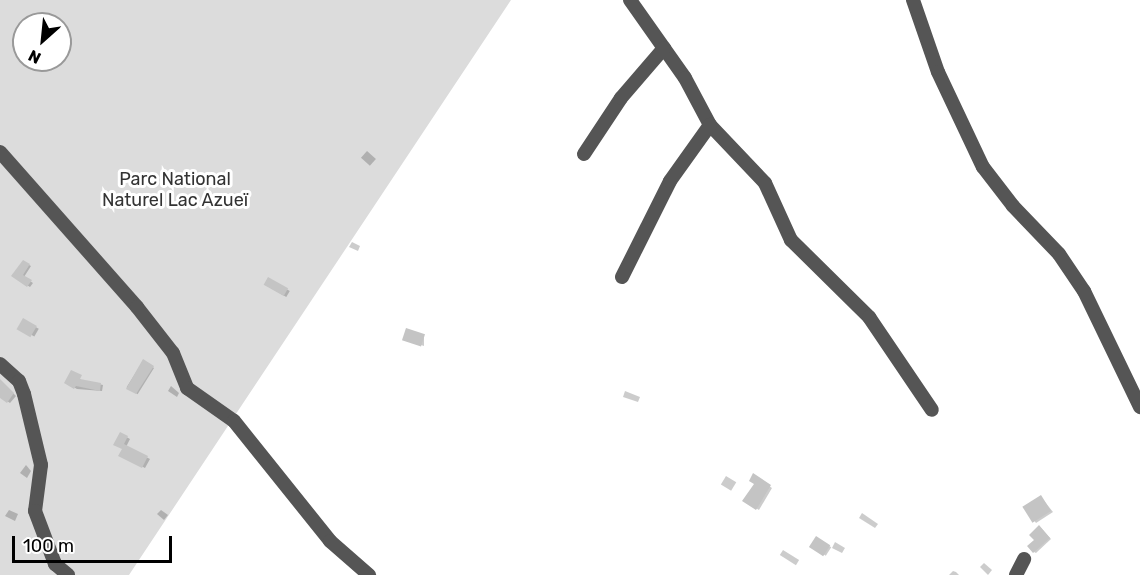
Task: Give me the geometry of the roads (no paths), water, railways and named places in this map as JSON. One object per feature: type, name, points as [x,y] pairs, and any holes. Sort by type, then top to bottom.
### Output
[{"type":"street","points":[[630,0],[664,48],[710,125],[765,183],[791,240],[874,323],[932,410]]},
{"type":"street","points":[[913,0],[938,72],[984,167],[1059,254],[1084,291],[1140,407]]},
{"type":"street","points":[[584,154],[621,98],[664,48]]},
{"type":"street","points":[[622,277],[670,181],[710,125]]},
{"type":"street","points":[[0,152],[137,307],[173,353],[187,388],[234,421],[330,541],[369,575]]},
{"type":"street","points":[[0,364],[19,381],[24,394],[41,465],[35,511],[55,564],[68,575]]},
{"type":"street","points":[[1016,575],[1024,559]]},
{"type":"park label","name":"Parc National Naturel Lac Azueï","points":[[175,190]]}]
